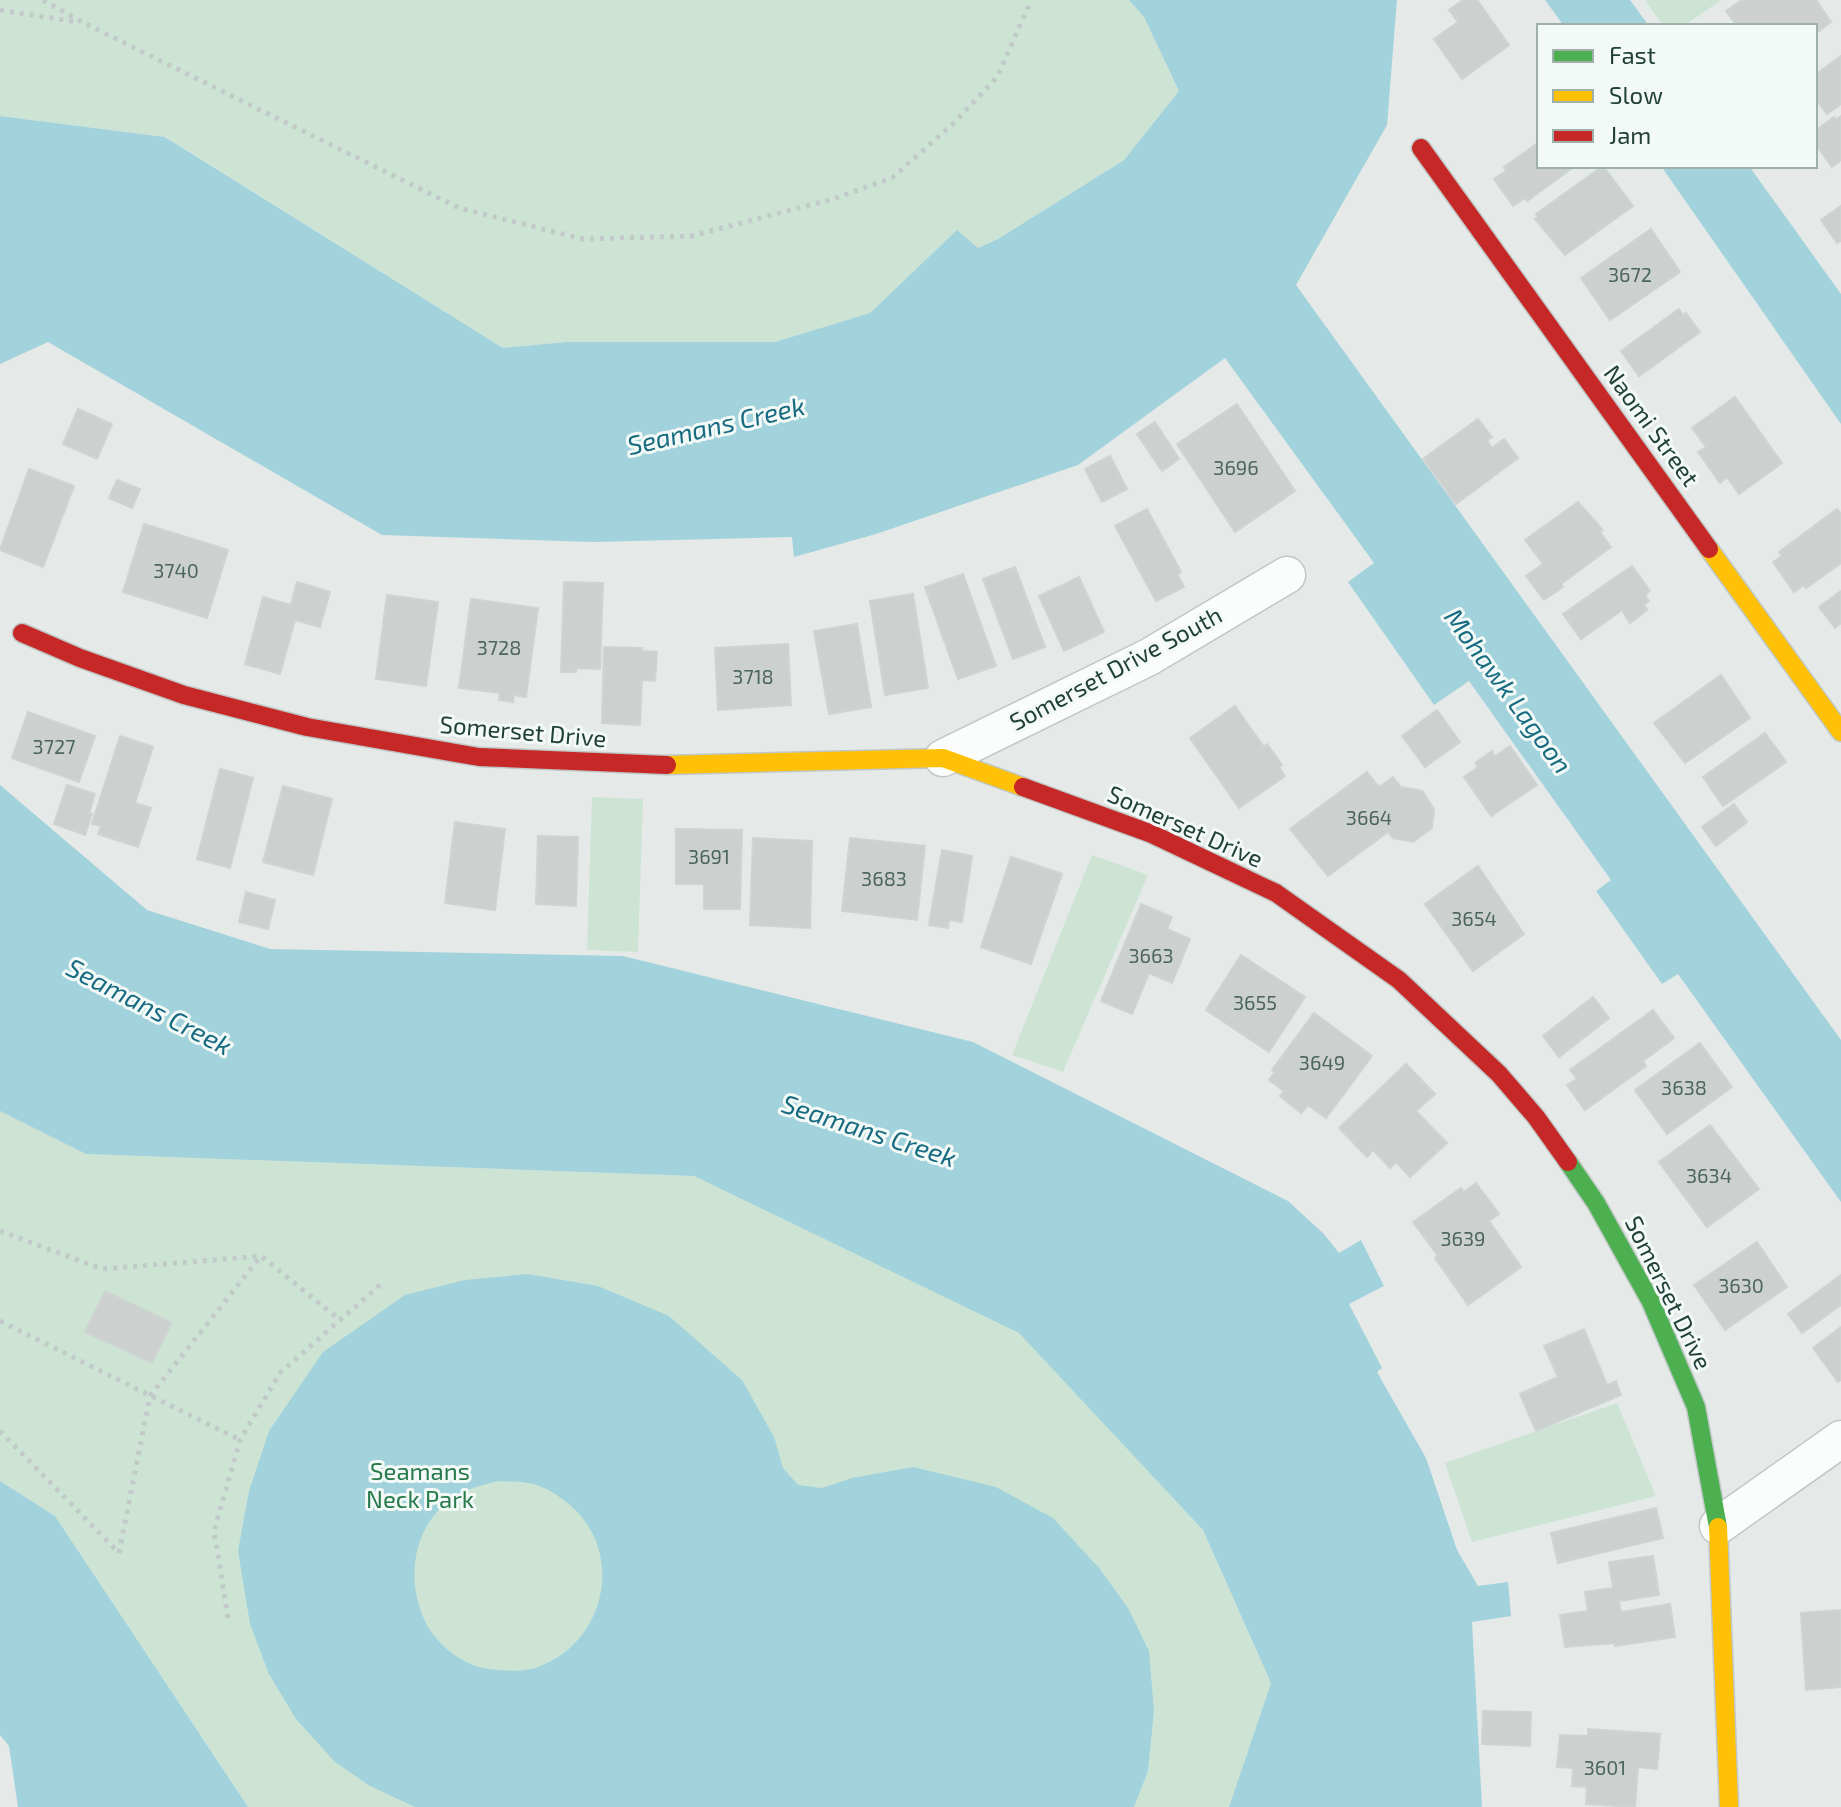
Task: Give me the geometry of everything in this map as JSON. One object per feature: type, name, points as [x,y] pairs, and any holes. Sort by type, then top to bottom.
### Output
[{"type":"street","name":"Naomi Street","points":[[1421,148],[1841,732]]},
{"type":"street","name":"Somerset Drive South","points":[[943,758],[1149,657],[1287,575]]},
{"type":"street","name":"Somerset Drive","points":[[22,633],[80,658],[184,695],[307,727],[479,757],[687,766],[943,758],[1152,834],[1276,893],[1399,980],[1499,1074],[1536,1117],[1596,1203],[1651,1302],[1696,1407],[1718,1526],[1729,1807]]},
{"type":"street","points":[[1718,1526],[1841,1439]]},
{"type":"path","points":[[43,0],[459,208],[583,239],[691,236],[830,200],[892,178],[955,122],[997,77],[1029,0]]},
{"type":"path","points":[[0,10],[84,23]]},
{"type":"path","points":[[0,1231],[102,1269],[261,1256],[340,1320]]},
{"type":"path","points":[[0,1431],[119,1553],[150,1396],[261,1256]]},
{"type":"path","points":[[228,1618],[214,1531],[240,1440],[280,1373],[381,1284]]},
{"type":"path","points":[[0,1321],[240,1440]]},
{"type":"green space","points":[[0,0],[1129,0],[1144,17],[1179,91],[1124,160],[998,239],[978,248],[956,231],[870,313],[775,342],[566,342],[503,348],[166,137],[0,116]]},
{"type":"green space","points":[[1645,0],[1721,0],[1687,24],[1662,24]]},
{"type":"green space","points":[[592,797],[643,799],[638,952],[587,950]]},
{"type":"green space","points":[[1092,855],[1148,875],[1063,1072],[1012,1055]]},
{"type":"green space","name":"Seamans Neck Park","points":[[0,1111],[86,1154],[694,1176],[1019,1332],[1203,1530],[1271,1683],[1229,1807],[248,1807],[55,1516],[0,1481]]},
{"type":"green space","points":[[1617,1403],[1656,1496],[1472,1542],[1445,1463]]},
{"type":"water","points":[[1129,0],[1397,0],[1387,125],[1296,285],[1841,1040],[1841,1202],[1678,974],[1662,984],[1596,891],[1611,880],[1469,681],[1434,705],[1348,582],[1374,563],[1225,358],[1078,465],[876,534],[794,557],[792,537],[593,542],[382,535],[48,342],[0,364],[0,116],[165,137],[503,348],[566,342],[775,342],[870,313],[957,230],[978,248],[998,239],[1124,160],[1179,91],[1144,17]]},
{"type":"water","points":[[1545,0],[1630,0],[1648,24],[1563,24]]},
{"type":"water","points":[[1662,168],[1750,168],[1841,294],[1841,424]]},
{"type":"water","name":"Seamans Creek","points":[[0,785],[147,910],[270,949],[623,956],[973,1042],[1288,1201],[1324,1234],[1339,1253],[1361,1240],[1384,1286],[1349,1304],[1382,1368],[1377,1372],[1426,1458],[1457,1550],[1478,1586],[1508,1582],[1511,1616],[1472,1622],[1482,1807],[1229,1807],[1271,1683],[1203,1530],[1019,1333],[694,1176],[86,1154],[0,1111]]},
{"type":"water","points":[[527,1274],[598,1286],[669,1316],[742,1380],[774,1437],[783,1468],[798,1485],[822,1488],[852,1478],[913,1467],[996,1487],[1053,1518],[1099,1568],[1128,1608],[1149,1651],[1154,1711],[1148,1771],[1134,1807],[415,1807],[370,1786],[335,1762],[296,1719],[269,1674],[250,1624],[238,1551],[249,1491],[269,1431],[323,1352],[405,1295],[465,1280]],"holes":[[[497,1481],[524,1482],[555,1494],[587,1524],[598,1546],[602,1569],[601,1592],[594,1615],[582,1635],[565,1652],[537,1668],[503,1670],[479,1667],[460,1658],[435,1637],[418,1601],[415,1563],[426,1528],[450,1500],[468,1490]]]},
{"type":"water","points":[[0,1481],[55,1516],[248,1807],[18,1807],[9,1746],[0,1735]]},
{"type":"building","points":[[1463,0],[1477,0],[1509,45],[1462,79],[1434,39],[1458,22],[1449,10]]},
{"type":"building","points":[[1742,0],[1816,0],[1831,22],[1817,32],[1817,24],[1736,24],[1726,11]]},
{"type":"building","points":[[1841,56],[1841,104],[1827,114],[1817,101],[1817,74]]},
{"type":"building","points":[[1841,116],[1841,160],[1832,167],[1817,146],[1817,130],[1834,117],[1836,120]]},
{"type":"building","points":[[1537,143],[1537,168],[1572,168],[1527,201],[1525,198],[1513,206],[1494,179],[1506,171],[1504,167]]},
{"type":"building","points":[[1600,168],[1604,168],[1633,206],[1565,255],[1535,219],[1538,217],[1536,214]]},
{"type":"building","points":[[1841,206],[1841,241],[1837,243],[1821,220]]},
{"type":"building","points":[[1651,229],[1680,272],[1610,320],[1581,278]]},
{"type":"building","points":[[1679,309],[1683,315],[1686,313],[1700,332],[1639,376],[1621,351]]},
{"type":"building","points":[[1735,397],[1782,463],[1739,494],[1727,477],[1720,483],[1698,452],[1706,447],[1692,428]]},
{"type":"building","points":[[1237,404],[1295,491],[1235,532],[1177,444]]},
{"type":"building","points":[[78,409],[112,424],[97,459],[63,444]]},
{"type":"building","points":[[1478,419],[1492,437],[1487,441],[1492,448],[1504,439],[1518,458],[1456,504],[1423,459]]},
{"type":"building","points":[[1155,422],[1179,459],[1162,471],[1137,434]]},
{"type":"building","points":[[1110,456],[1127,489],[1102,502],[1085,469]]},
{"type":"building","points":[[29,469],[74,486],[43,567],[0,550]]},
{"type":"building","points":[[117,480],[140,489],[132,508],[109,498]]},
{"type":"building","points":[[1578,502],[1603,530],[1600,532],[1611,547],[1544,600],[1526,576],[1543,564],[1525,540]]},
{"type":"building","points":[[1147,509],[1181,572],[1177,574],[1184,587],[1156,601],[1115,526]]},
{"type":"building","points":[[1837,509],[1841,514],[1841,563],[1806,588],[1804,585],[1794,592],[1773,562],[1782,556],[1779,552]]},
{"type":"building","points":[[144,524],[228,550],[207,618],[123,592]]},
{"type":"building","points":[[1632,566],[1650,591],[1645,595],[1649,601],[1644,605],[1647,610],[1630,623],[1622,610],[1581,639],[1563,614]]},
{"type":"building","points":[[1015,567],[1045,647],[1013,659],[983,579]]},
{"type":"building","points":[[963,574],[996,666],[958,679],[925,587]]},
{"type":"building","points":[[1079,577],[1104,632],[1064,651],[1039,596]]},
{"type":"building","points":[[297,582],[330,592],[320,627],[295,620],[280,674],[245,664],[263,597],[291,605]]},
{"type":"building","points":[[564,582],[603,583],[600,669],[576,668],[576,672],[561,672]]},
{"type":"building","points":[[1841,591],[1841,623],[1835,628],[1819,607]]},
{"type":"building","points":[[913,594],[928,688],[885,695],[870,601]]},
{"type":"building","points":[[387,595],[438,602],[426,686],[376,679]]},
{"type":"building","points":[[471,599],[538,608],[526,697],[514,695],[513,702],[499,700],[500,693],[459,688]]},
{"type":"building","points":[[857,624],[871,707],[829,714],[814,631]]},
{"type":"building","points":[[788,644],[791,705],[718,710],[715,648]]},
{"type":"building","points":[[604,647],[642,648],[642,651],[657,652],[655,681],[642,680],[640,725],[602,723]]},
{"type":"building","points":[[1721,675],[1750,718],[1685,763],[1654,723]]},
{"type":"building","points":[[1235,706],[1264,747],[1267,744],[1282,765],[1279,767],[1285,776],[1239,808],[1190,738]]},
{"type":"building","points":[[1437,710],[1460,742],[1425,767],[1402,736]]},
{"type":"building","points":[[28,712],[95,736],[79,782],[12,758]]},
{"type":"building","points":[[1765,733],[1786,762],[1723,806],[1703,777]]},
{"type":"building","points":[[120,736],[153,747],[135,803],[151,808],[138,847],[98,834],[101,826],[92,824]]},
{"type":"building","points":[[1510,746],[1537,785],[1491,816],[1464,777],[1478,767],[1475,763],[1492,751],[1495,756]]},
{"type":"building","points":[[220,769],[253,778],[230,868],[197,859]]},
{"type":"building","points":[[1367,772],[1379,787],[1393,777],[1401,787],[1422,791],[1434,809],[1432,828],[1413,842],[1393,838],[1388,832],[1328,876],[1290,829]]},
{"type":"building","points":[[67,785],[95,794],[85,835],[54,824]]},
{"type":"building","points":[[283,786],[332,799],[313,875],[263,862]]},
{"type":"building","points":[[1734,804],[1747,822],[1716,846],[1702,827]]},
{"type":"building","points":[[455,822],[505,829],[495,910],[445,903]]},
{"type":"building","points":[[676,829],[742,830],[740,909],[704,909],[704,884],[676,884]]},
{"type":"building","points":[[538,836],[578,837],[576,906],[536,904]]},
{"type":"building","points":[[753,838],[812,841],[810,928],[750,925]]},
{"type":"building","points":[[850,838],[925,846],[917,920],[842,911]]},
{"type":"building","points":[[942,850],[972,856],[962,922],[949,920],[948,928],[929,925]]},
{"type":"building","points":[[1011,857],[1062,874],[1031,964],[981,947]]},
{"type":"building","points":[[1478,866],[1524,934],[1473,971],[1425,904]]},
{"type":"building","points":[[246,892],[275,900],[268,929],[239,922]]},
{"type":"building","points":[[1141,904],[1172,917],[1167,929],[1190,939],[1172,983],[1149,973],[1132,1014],[1101,1001]]},
{"type":"building","points":[[1241,955],[1305,997],[1269,1052],[1206,1010]]},
{"type":"building","points":[[1593,997],[1609,1018],[1559,1057],[1543,1036]]},
{"type":"building","points":[[1653,1010],[1674,1038],[1643,1061],[1646,1066],[1585,1110],[1567,1085],[1577,1079],[1570,1070]]},
{"type":"building","points":[[1314,1013],[1372,1056],[1326,1118],[1308,1105],[1301,1113],[1280,1096],[1284,1091],[1269,1080],[1275,1072],[1272,1070]]},
{"type":"building","points":[[1700,1043],[1732,1087],[1667,1134],[1635,1090]]},
{"type":"building","points":[[1406,1064],[1435,1094],[1416,1111],[1447,1143],[1410,1177],[1396,1162],[1390,1168],[1373,1150],[1367,1157],[1339,1128]]},
{"type":"building","points":[[1710,1125],[1759,1189],[1707,1227],[1659,1162]]},
{"type":"building","points":[[1476,1183],[1499,1214],[1489,1221],[1521,1267],[1468,1305],[1413,1222],[1461,1188],[1464,1192]]},
{"type":"building","points":[[1757,1242],[1787,1287],[1725,1330],[1694,1285]]},
{"type":"building","points":[[1841,1275],[1841,1305],[1802,1333],[1788,1314]]},
{"type":"building","points":[[105,1291],[172,1323],[152,1363],[85,1332]]},
{"type":"building","points":[[1841,1327],[1841,1380],[1838,1382],[1813,1348]]},
{"type":"building","points":[[1584,1329],[1607,1385],[1616,1381],[1621,1395],[1536,1431],[1520,1394],[1558,1377],[1544,1346]]},
{"type":"building","points":[[1656,1508],[1663,1538],[1558,1563],[1551,1533]]},
{"type":"building","points":[[1653,1556],[1659,1595],[1619,1601],[1621,1612],[1670,1604],[1675,1637],[1615,1646],[1615,1643],[1565,1647],[1560,1615],[1588,1611],[1585,1592],[1613,1588],[1609,1562]]},
{"type":"building","points":[[1841,1610],[1841,1687],[1806,1690],[1801,1613]]},
{"type":"building","points":[[1483,1711],[1531,1712],[1530,1746],[1482,1744]]},
{"type":"building","points":[[1588,1729],[1660,1734],[1657,1769],[1638,1767],[1635,1807],[1586,1804],[1587,1787],[1572,1786],[1573,1768],[1557,1767],[1560,1735],[1588,1736]]},
{"type":"traffic: fast","points":[[1568,1162],[1596,1203],[1651,1302],[1696,1407],[1718,1527]]},
{"type":"traffic: slow","points":[[1709,549],[1841,732]]},
{"type":"traffic: slow","points":[[667,765],[943,758],[1023,787]]},
{"type":"traffic: slow","points":[[1718,1527],[1729,1807]]},
{"type":"traffic: jam","points":[[1421,148],[1709,549]]},
{"type":"traffic: jam","points":[[22,633],[80,658],[184,695],[307,727],[479,757],[667,765]]},
{"type":"traffic: jam","points":[[1023,787],[1152,834],[1276,893],[1399,980],[1499,1074],[1536,1117],[1568,1162]]},
{"type":"water label","name":"Mohawk Lagoon","points":[[1508,691]]}]
